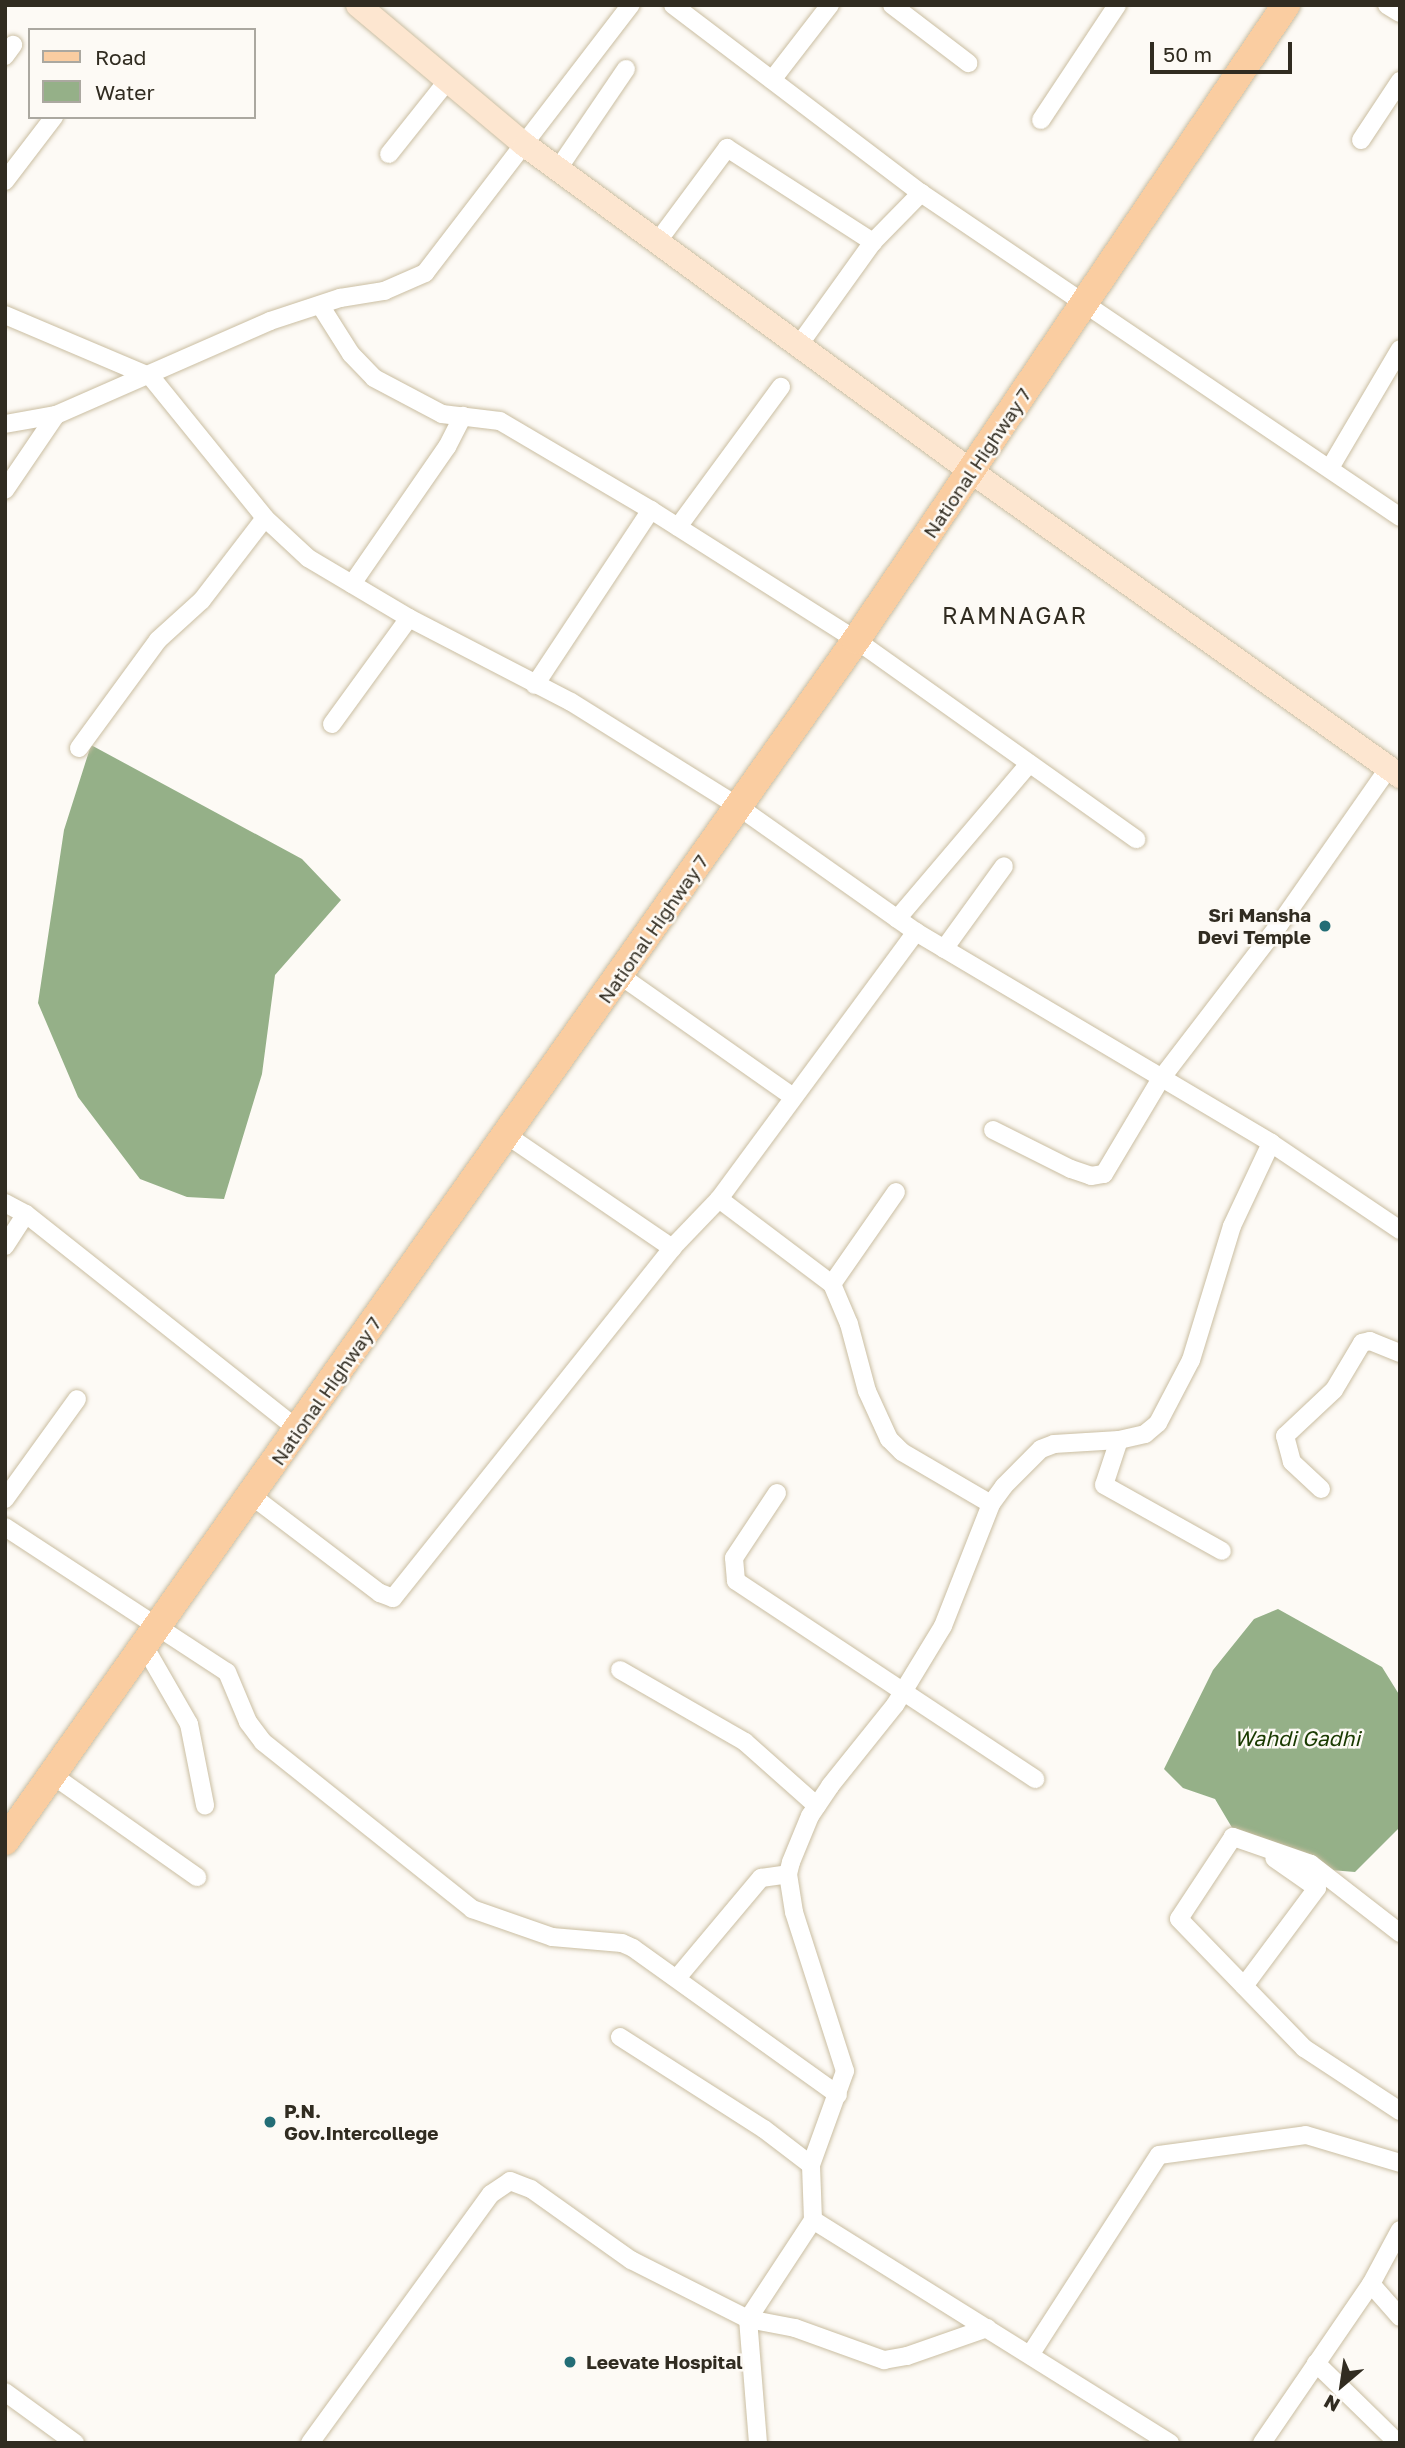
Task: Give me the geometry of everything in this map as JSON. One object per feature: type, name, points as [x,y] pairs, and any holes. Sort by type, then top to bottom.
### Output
[{"type":"main road","name":"National Highway 7","points":[[5,1841],[508,1136],[856,640],[1286,5]]},
{"type":"main road","points":[[371,9],[448,80],[525,145],[972,472],[1394,773]]},
{"type":"street","points":[[5,424],[56,415],[151,377],[270,321],[320,305],[384,291],[425,273],[631,5]]},
{"type":"street","points":[[673,5],[921,193],[1400,517]]},
{"type":"street","points":[[772,80],[830,5]]},
{"type":"street","points":[[892,5],[968,63]]},
{"type":"street","points":[[1041,120],[1117,5]]},
{"type":"street","points":[[1387,5],[1400,13]]},
{"type":"street","points":[[558,169],[626,69]]},
{"type":"street","points":[[389,154],[448,80]]},
{"type":"street","points":[[1361,140],[1400,81]]},
{"type":"street","points":[[5,181],[52,119]]},
{"type":"street","points":[[658,241],[727,148],[873,242]]},
{"type":"street","points":[[799,345],[873,242],[921,193]]},
{"type":"street","points":[[320,305],[351,354],[374,378],[442,414],[500,421],[651,510],[856,640],[1136,839]]},
{"type":"street","points":[[5,315],[151,377],[265,518],[308,558],[409,618],[571,702],[739,807],[916,932],[1160,1080],[1271,1143],[1400,1230]]},
{"type":"street","points":[[1330,468],[1400,349]]},
{"type":"street","points":[[677,527],[781,387]]},
{"type":"street","points":[[5,490],[56,415]]},
{"type":"street","points":[[352,584],[447,447],[463,416]]},
{"type":"street","points":[[535,685],[651,510]]},
{"type":"street","points":[[79,748],[158,640],[202,600],[265,518]]},
{"type":"street","points":[[332,724],[409,618]]},
{"type":"street","points":[[897,919],[1029,764]]},
{"type":"street","points":[[993,1130],[1071,1169],[1091,1176],[1104,1174],[1160,1080],[1394,773]]},
{"type":"street","points":[[944,949],[1004,866]]},
{"type":"street","points":[[252,1496],[380,1594],[393,1598],[672,1248],[719,1199],[792,1096],[916,932]]},
{"type":"street","points":[[621,976],[792,1096]]},
{"type":"street","points":[[508,1136],[672,1248]]},
{"type":"street","points":[[758,2443],[747,2319],[813,2220],[811,2165],[838,2095],[844,2061],[794,1912],[788,1874],[817,1806],[904,1689],[954,1604],[991,1504],[1041,1449],[1054,1444],[1119,1440],[1145,1434],[1169,1403],[1191,1360],[1231,1226],[1271,1143]]},
{"type":"street","points":[[832,1284],[896,1192]]},
{"type":"street","points":[[719,1199],[832,1284],[849,1324],[867,1391],[889,1439],[902,1452],[991,1504]]},
{"type":"street","points":[[5,1203],[26,1214],[299,1430]]},
{"type":"street","points":[[5,1246],[26,1214]]},
{"type":"street","points":[[1321,1489],[1292,1462],[1285,1436],[1334,1390],[1362,1343],[1370,1341],[1400,1353]]},
{"type":"street","points":[[5,1499],[77,1399]]},
{"type":"street","points":[[1119,1440],[1104,1485],[1222,1551]]},
{"type":"street","points":[[777,1493],[734,1558],[736,1581],[904,1689],[1035,1779]]},
{"type":"street","points":[[5,1527],[149,1636],[227,1672],[248,1722],[263,1742],[472,1909],[552,1937],[622,1943],[677,1978],[838,2095]]},
{"type":"street","points":[[149,1636],[188,1724],[205,1805]]},
{"type":"street","points":[[620,1670],[745,1742],[817,1806]]},
{"type":"street","points":[[51,1774],[197,1877]]},
{"type":"street","points":[[1400,1933],[1311,1864],[1233,1836],[1179,1919],[1304,2048],[1400,2110]]},
{"type":"street","points":[[1244,1986],[1317,1888],[1254,1844]]},
{"type":"street","points":[[677,1978],[761,1878],[788,1874]]},
{"type":"street","points":[[620,2037],[764,2129],[811,2165]]},
{"type":"street","points":[[1030,2355],[1159,2155],[1306,2135],[1400,2162]]},
{"type":"street","points":[[310,2443],[491,2194],[510,2180],[531,2189],[631,2260],[747,2319],[795,2328],[884,2360],[907,2356],[987,2328]]},
{"type":"street","points":[[813,2220],[1165,2441]]},
{"type":"street","points":[[1262,2443],[1371,2284],[1400,2230]]},
{"type":"street","points":[[1371,2284],[1400,2316]]},
{"type":"street","points":[[1316,2363],[1398,2443]]},
{"type":"street","points":[[5,2392],[75,2443]]},
{"type":"water","points":[[91,745],[302,859],[341,900],[275,975],[262,1074],[224,1199],[187,1197],[140,1179],[78,1097],[38,1003],[64,830]]},
{"type":"water","name":"Wahdi Gadhi","points":[[1278,1609],[1382,1667],[1400,1696],[1400,1827],[1355,1872],[1294,1867],[1237,1836],[1215,1799],[1183,1788],[1164,1769],[1213,1670],[1254,1619]]},
{"type":"place","name":"Sri Mansha Devi Temple","points":[[1325,926]]},
{"type":"place","name":"P.N. Gov.Intercollege","points":[[270,2122]]},
{"type":"place","name":"Leevate Hospital","points":[[570,2362]]},
{"type":"district","name":"RAMNAGAR","points":[[1015,615]]}]
